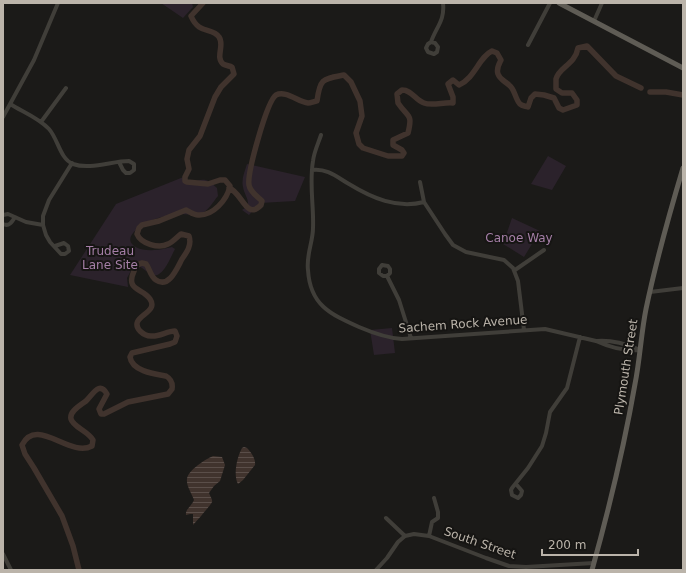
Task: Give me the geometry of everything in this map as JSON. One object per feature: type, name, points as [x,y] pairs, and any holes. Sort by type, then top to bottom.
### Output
[{"type":"main road","points":[[559,3],[683,68]]},
{"type":"main road","name":"Plymouth Street","points":[[592,570],[616,481],[634,392],[645,315],[664,229],[683,168]]},
{"type":"street","points":[[3,117],[34,60],[58,3]]},
{"type":"street","points":[[431,42],[443,15],[443,3]]},
{"type":"street","points":[[528,45],[550,3]]},
{"type":"street","points":[[594,21],[602,3]]},
{"type":"street","points":[[41,122],[66,88]]},
{"type":"street","points":[[10,104],[41,122],[52,132],[63,154],[72,163],[88,166],[119,162]]},
{"type":"street","name":"Sachem Rock Avenue","points":[[321,135],[314,155],[312,170],[311,193],[313,231],[307,265],[309,281],[317,300],[331,314],[380,336],[393,338],[549,329],[596,341],[604,345],[631,351],[640,350]]},
{"type":"street","points":[[55,246],[48,239],[43,225],[43,216],[47,205],[72,163]]},
{"type":"street","points":[[312,170],[325,170],[371,196],[386,202],[408,204],[424,202]]},
{"type":"street","points":[[420,182],[424,202],[445,234],[456,247],[466,252],[504,260],[510,264],[514,270],[520,293],[524,330]]},
{"type":"street","points":[[3,215],[8,214],[31,223],[43,225]]},
{"type":"street","points":[[3,224],[8,225],[15,217]]},
{"type":"street","points":[[514,270],[544,250]]},
{"type":"street","points":[[387,276],[399,300],[411,338]]},
{"type":"street","points":[[650,292],[683,288]]},
{"type":"street","points":[[516,484],[542,446],[550,412],[557,400],[566,390],[580,337]]},
{"type":"street","points":[[429,536],[432,522],[438,518],[434,498]]},
{"type":"street","points":[[376,570],[387,558],[396,544],[405,536],[386,518]]},
{"type":"street","name":"South Street","points":[[405,536],[417,534],[429,536],[509,566],[526,567],[594,563]]},
{"type":"street","points":[[3,554],[11,570]]},
{"type":"green space","points":[[161,3],[192,3],[193,7],[183,18]]},
{"type":"green space","points":[[548,156],[566,166],[552,190],[531,184]]},
{"type":"green space","points":[[247,164],[305,177],[295,201],[260,203],[249,215],[242,210],[248,206],[242,181]]},
{"type":"green space","name":"Trudeau Lane Site","points":[[186,176],[187,180],[190,182],[207,180],[217,188],[218,196],[208,209],[199,215],[182,214],[152,220],[136,230],[130,239],[134,246],[143,250],[156,250],[172,247],[175,249],[160,274],[152,275],[139,266],[133,267],[127,278],[128,287],[70,275],[116,204]]},
{"type":"green space","name":"Canoe Way","points":[[512,218],[540,231],[524,257],[503,244]]},
{"type":"green space","points":[[392,328],[395,353],[374,355],[370,330]]},
{"type":"shaded area","points":[[244,447],[247,448],[252,454],[255,460],[255,465],[238,484],[236,466],[240,452]]},
{"type":"shaded area","points":[[213,456],[222,457],[225,465],[220,481],[209,493],[212,502],[193,525],[193,514],[186,515],[194,500],[188,487],[187,479],[190,472],[202,462]]},
{"type":"waterway","points":[[79,570],[73,546],[62,516],[25,454],[22,445],[28,437],[36,435],[45,436],[73,447],[83,448],[92,446],[93,440],[91,437],[72,422],[71,416],[76,408],[86,401],[98,389],[101,388],[107,394],[99,409],[101,414],[104,414],[128,402],[168,394],[172,389],[169,378],[139,369],[135,366],[130,357],[132,353],[175,342],[177,336],[175,331],[154,336],[144,334],[140,331],[137,326],[137,322],[148,312],[152,304],[147,295],[133,286],[132,277],[136,267],[142,263],[146,264],[152,277],[156,280],[161,282],[169,280],[175,272],[189,245],[189,236],[181,234],[172,242],[164,245],[155,246],[146,243],[139,238],[137,234],[142,225],[159,221],[186,210],[196,215],[204,215],[209,213],[223,202],[230,186],[225,180],[208,184],[185,181],[185,177],[189,169],[187,159],[189,150],[200,136],[215,97],[221,87],[234,74],[232,67],[223,64],[221,61],[221,40],[219,37],[213,32],[198,26],[191,16],[203,3]]},
{"type":"waterway","points":[[229,188],[248,208],[252,210],[261,205],[262,201],[251,190],[249,178],[258,138],[272,100],[276,95],[284,94],[308,103],[317,101],[321,84],[327,79],[331,78],[344,75],[351,82],[360,101],[362,116],[356,133],[359,144],[363,148],[388,156],[402,156],[404,153],[402,150],[393,145],[393,140],[408,133],[410,122],[409,116],[398,103],[397,94],[402,90],[405,90],[421,102],[427,104],[453,103],[453,97],[448,84],[453,80],[459,85],[464,82],[469,78],[484,58],[492,51],[497,53],[501,60],[497,72],[499,76],[511,87],[520,104],[523,106],[528,107],[531,98],[535,94],[554,98],[559,108],[563,110],[577,105],[577,100],[572,93],[562,93],[556,89],[556,79],[560,71],[574,58],[578,48],[587,46],[616,76],[641,88]]},
{"type":"waterway","points":[[650,92],[666,92],[683,95]]}]
